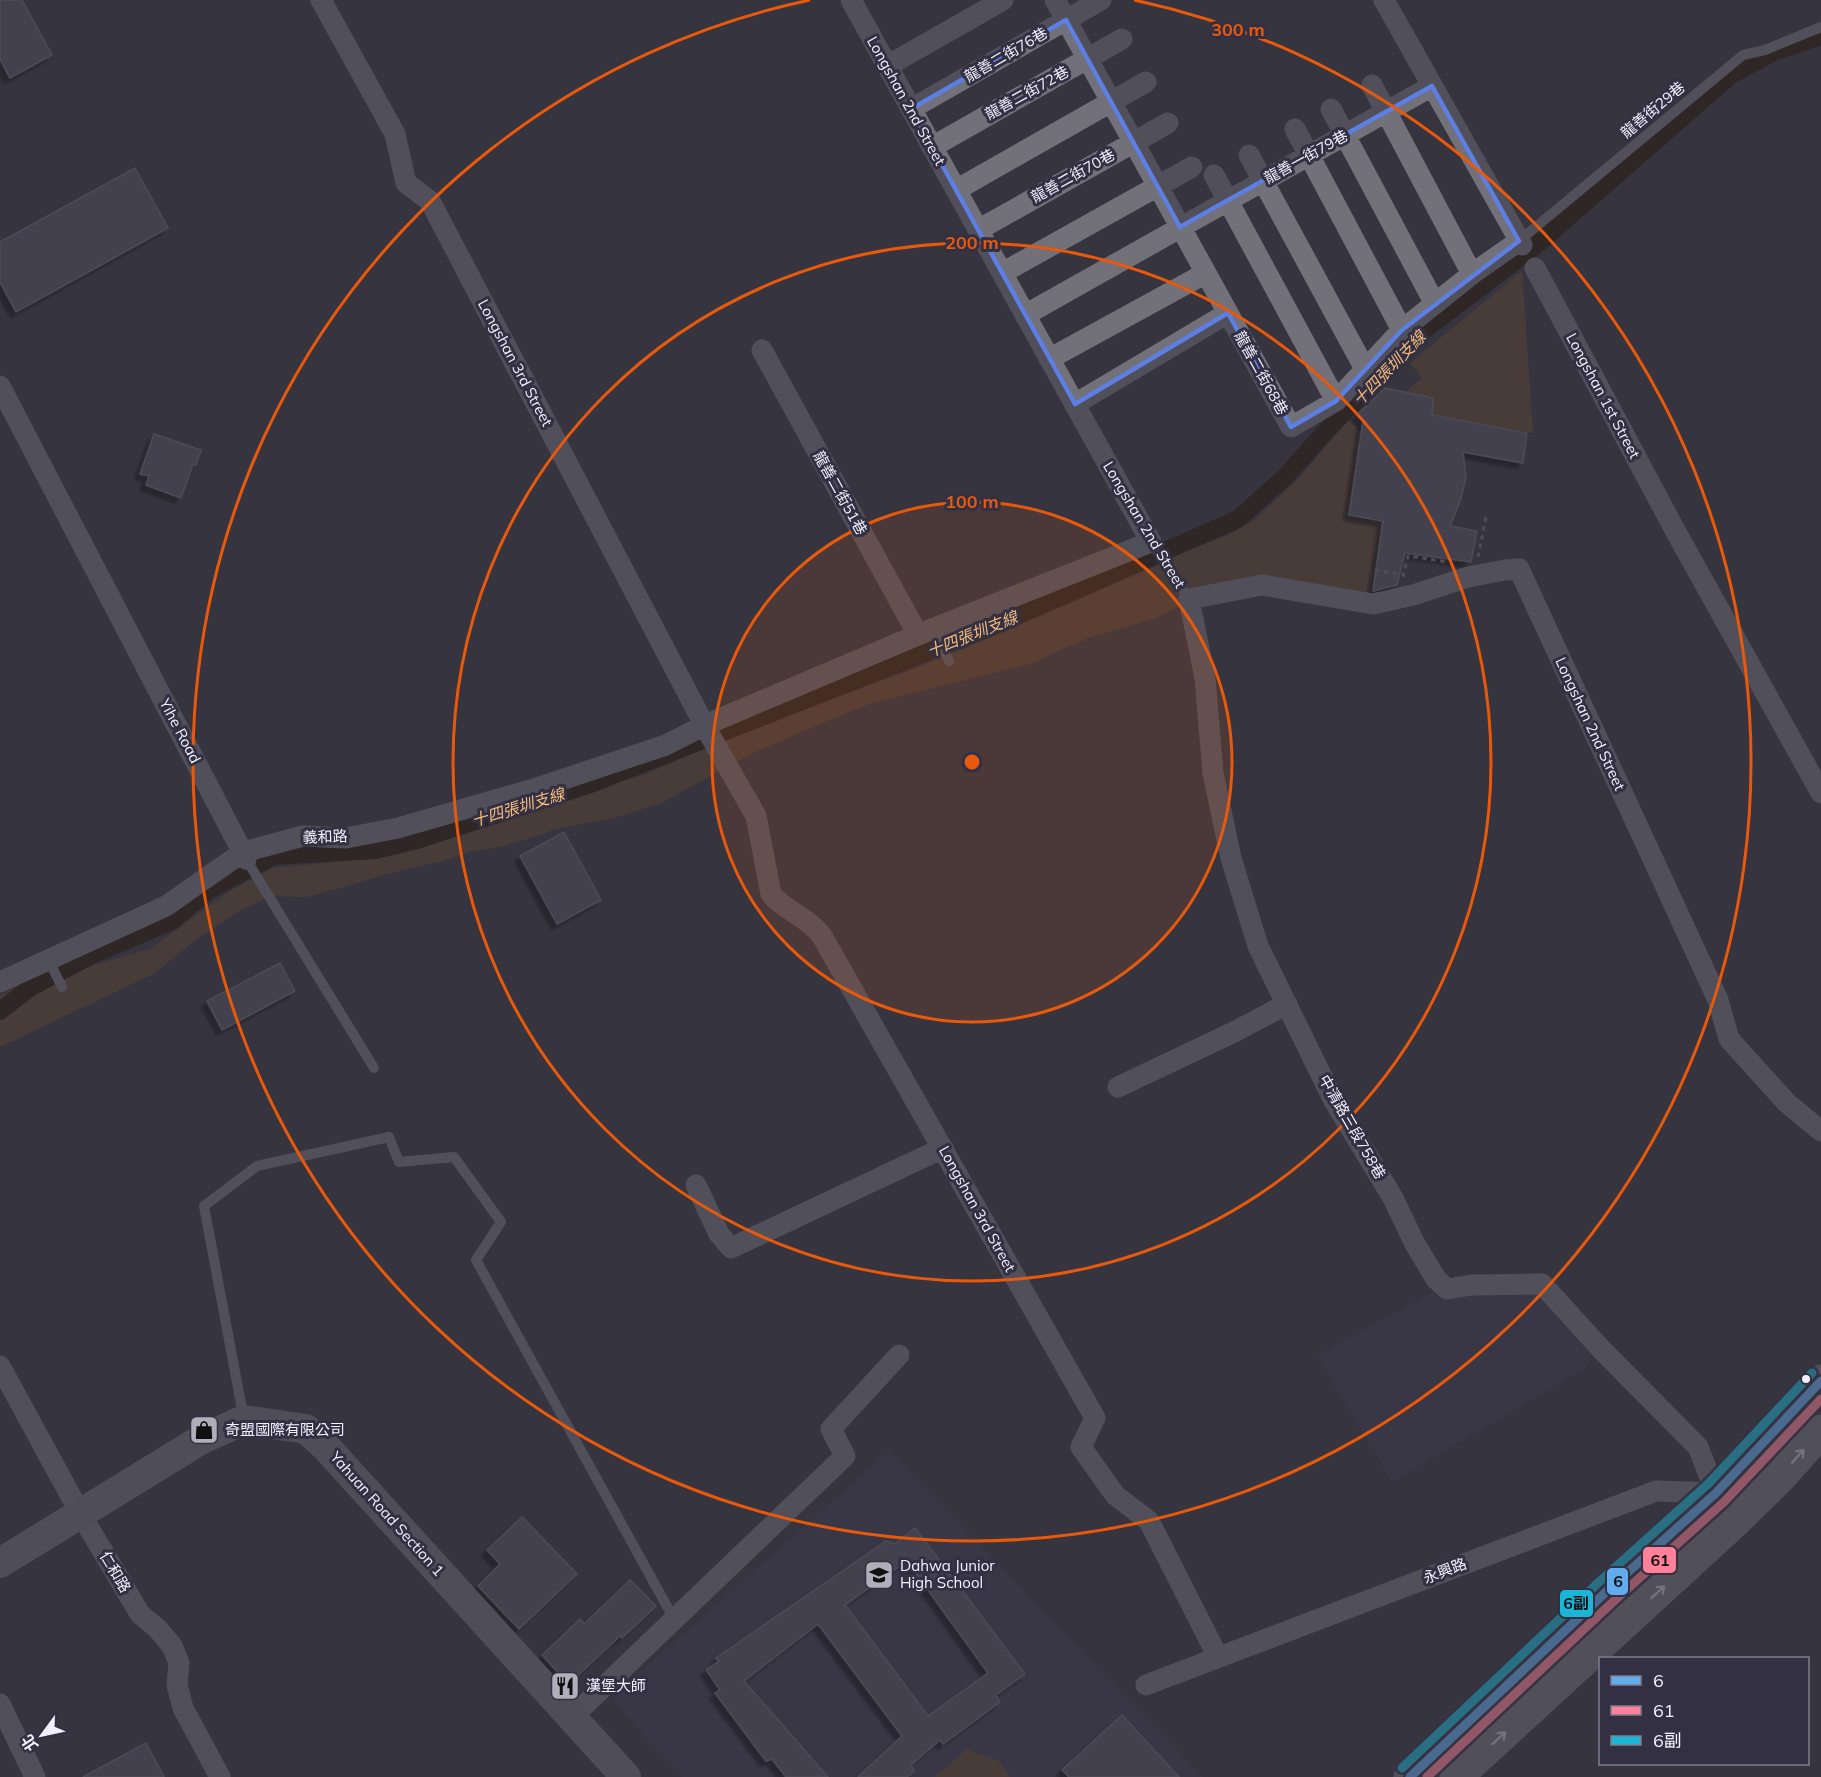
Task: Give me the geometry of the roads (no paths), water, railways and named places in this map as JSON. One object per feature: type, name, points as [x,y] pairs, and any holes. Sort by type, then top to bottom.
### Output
[{"type":"main road","points":[[1410,1777],[1607,1591],[1716,1493],[1821,1381]]},
{"type":"main road","points":[[1456,1777],[1736,1520],[1779,1479],[1821,1431]]},
{"type":"main road","points":[[1607,1591],[1629,1618]]},
{"type":"street","name":"Longshan 3rd Street","points":[[321,0],[395,134],[406,183],[430,201],[706,729],[756,816],[771,894],[777,902],[815,926],[822,936],[1095,1418],[1081,1447],[1115,1495],[1149,1521],[1218,1657]]},
{"type":"street","name":"Longshan 2nd Street","points":[[850,0],[1151,542]]},
{"type":"street","points":[[887,66],[1002,0]]},
{"type":"street","name":"龍善二街68巷","points":[[1055,0],[1291,427],[1336,400],[1402,330],[1472,274],[1526,254]]},
{"type":"street","name":"龍善二街76巷","points":[[911,109],[1101,0]]},
{"type":"street","name":"Longshan 1st Street","points":[[1384,0],[1821,793]]},
{"type":"street","name":"龍善二街72巷","points":[[932,147],[1122,39]]},
{"type":"street","points":[[956,190],[1146,82]]},
{"type":"street","points":[[1372,85],[1472,274]]},
{"type":"street","name":"龍善一街79巷","points":[[1180,227],[1432,86]]},
{"type":"street","points":[[1330,109],[1435,304]]},
{"type":"street","name":"龍善二街70巷","points":[[978,230],[1168,123]]},
{"type":"street","points":[[1295,129],[1402,330]]},
{"type":"street","points":[[1249,155],[1365,369]]},
{"type":"street","points":[[1002,273],[1192,167]]},
{"type":"street","points":[[1214,175],[1336,400]]},
{"type":"street","points":[[1025,315],[1180,227]]},
{"type":"street","points":[[1050,359],[1206,273]]},
{"type":"street","name":"龍善二街68巷","points":[[1075,405],[1228,313]]},
{"type":"street","name":"龍善二街51巷","points":[[762,350],[925,632]]},
{"type":"street","name":"Yihe Road","points":[[0,386],[244,855]]},
{"type":"street","points":[[706,729],[925,632],[1151,542]]},
{"type":"street","name":"Longshan 2nd Street","points":[[1189,599],[1262,585],[1373,604],[1468,577],[1519,569],[1718,1000],[1729,1039],[1787,1103],[1821,1131]]},
{"type":"street","name":"中清路三段758巷","points":[[1189,599],[1205,678],[1213,773],[1231,858],[1258,945],[1334,1099],[1393,1198],[1415,1244],[1436,1279],[1447,1289],[1542,1284],[1602,1350],[1698,1447],[1716,1493]]},
{"type":"street","name":"義和路","points":[[0,982],[166,906],[244,855],[303,836],[346,838],[398,828],[548,784],[666,745],[706,729]]},
{"type":"street","points":[[1118,1087],[1287,1004]]},
{"type":"street","points":[[696,1185],[719,1234],[731,1248],[943,1148]]},
{"type":"street","points":[[571,1718],[845,1456],[831,1429],[899,1355]]},
{"type":"street","name":"仁和路","points":[[0,1366],[80,1513],[140,1614],[158,1629],[172,1646],[179,1663],[177,1685],[183,1708],[220,1777]]},
{"type":"street","points":[[0,1563],[202,1439],[244,1420]]},
{"type":"street","name":"Yahuan Road Section 1","points":[[244,1420],[306,1429],[313,1435],[626,1777]]},
{"type":"street","name":"永興路","points":[[1146,1685],[1656,1491],[1716,1493]]},
{"type":"street","points":[[1716,1493],[1736,1520]]},
{"type":"street","points":[[0,1704],[34,1777]]},
{"type":"lane","name":"龍善街29巷","points":[[1526,254],[1743,55],[1765,50],[1821,27]]},
{"type":"lane","name":"Longshan 2nd Street","points":[[1151,542],[1189,599]]},
{"type":"lane","points":[[925,632],[949,661]]},
{"type":"lane","name":"Yihe Road","points":[[244,855],[374,1068]]},
{"type":"lane","points":[[49,961],[62,987]]},
{"type":"lane","points":[[244,1420],[204,1206],[257,1166],[389,1137],[399,1162],[454,1157],[501,1222],[476,1260],[674,1619]]},
{"type":"waterway","name":"十四張圳支線","points":[[0,1011],[31,987],[92,955],[172,921],[209,890],[273,856],[376,850],[417,840],[588,785],[996,625],[1238,519],[1285,477],[1324,433],[1423,331],[1540,242],[1731,75],[1776,51],[1821,36]]},
{"type":"place","name":"奇盟國際有限公司","points":[[204,1430]]},
{"type":"place","name":"Dahwa Junior High School","points":[[879,1575]]},
{"type":"place","name":"漢堡大師","points":[[565,1686]]}]
